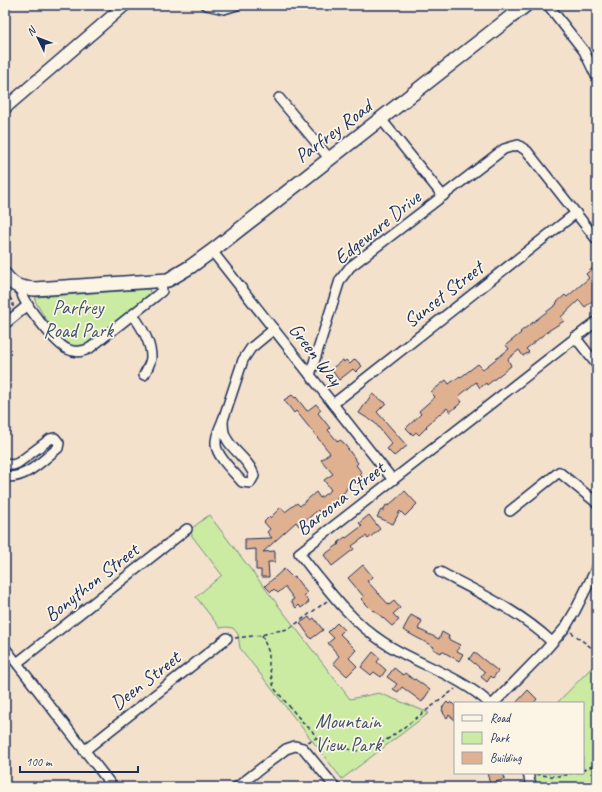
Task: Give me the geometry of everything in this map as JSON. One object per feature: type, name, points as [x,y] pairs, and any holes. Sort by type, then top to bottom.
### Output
[{"type":"main road","name":"Parfrey Road","points":[[21,288],[35,289],[168,280],[176,276],[212,251],[526,5]]},
{"type":"main road","points":[[5,275],[9,281],[21,288]]},
{"type":"street","points":[[5,108],[125,5]]},
{"type":"street","points":[[206,5],[224,9],[238,5]]},
{"type":"street","points":[[548,5],[584,51],[597,78]]},
{"type":"street","points":[[279,98],[329,158]]},
{"type":"street","points":[[381,119],[442,196]]},
{"type":"street","name":"Edgeware Drive","points":[[310,375],[340,280],[350,267],[504,149],[518,145],[527,152],[576,213]]},
{"type":"street","points":[[576,213],[597,240]]},
{"type":"street","name":"Sunset Street","points":[[332,404],[576,213]]},
{"type":"street","name":"Green Way","points":[[212,251],[393,480]]},
{"type":"street","points":[[21,288],[28,305],[59,343],[67,349],[83,351],[90,348],[162,292],[161,280]]},
{"type":"street","points":[[5,324],[28,305]]},
{"type":"street","points":[[133,315],[142,328],[150,348],[151,358],[144,375]]},
{"type":"street","name":"Baroona Street","points":[[488,702],[483,697],[461,684],[383,642],[361,625],[334,596],[299,553],[597,321]]},
{"type":"street","points":[[222,420],[226,437],[252,470],[254,476],[250,483],[242,482],[219,454],[216,445],[217,436],[222,420],[243,360],[251,348],[274,329]]},
{"type":"street","points":[[575,337],[597,365]]},
{"type":"street","points":[[5,464],[13,465],[18,463],[50,439],[55,438],[60,443],[58,448],[21,476],[5,476]]},
{"type":"street","points":[[510,511],[559,472],[597,503]]},
{"type":"street","name":"Bonython Street","points":[[17,663],[187,529]]},
{"type":"street","points":[[495,702],[565,628],[597,567]]},
{"type":"street","points":[[440,572],[508,608],[529,622],[552,642]]},
{"type":"street","name":"Deen Street","points":[[84,750],[228,638]]},
{"type":"street","points":[[5,648],[113,787]]},
{"type":"street","points":[[237,787],[286,749],[299,747],[335,787]]},
{"type":"street","points":[[528,774],[531,787]]},
{"type":"path","points":[[5,292],[13,302],[13,310]]},
{"type":"path","points":[[228,638],[262,635],[290,628],[334,596]]},
{"type":"path","points":[[565,628],[597,652]]},
{"type":"path","points":[[262,635],[269,652],[269,665],[274,688],[305,725],[311,729],[316,738]]},
{"type":"path","points":[[299,747],[316,738],[352,750],[361,751],[371,749],[391,737],[461,684]]},
{"type":"path","points":[[584,770],[597,764]]},
{"type":"path","points":[[534,774],[550,777],[570,774]]},
{"type":"green space","points":[[279,5],[318,5],[312,10]]},
{"type":"green space","name":"Parfrey Road Park","points":[[149,289],[149,295],[86,344],[79,345],[69,344],[59,336],[35,300],[36,297]]},
{"type":"green space","name":"Mountain View Park","points":[[209,515],[350,699],[379,693],[429,713],[342,779],[240,648],[238,634],[233,628],[220,628],[196,597],[222,575],[192,536],[191,529]]},
{"type":"green space","points":[[597,662],[597,787],[538,787],[534,774],[584,774],[584,702],[558,702]]},
{"type":"building","points":[[597,264],[597,297],[585,307],[579,300],[561,317],[564,321],[548,331],[526,349],[529,352],[523,356],[519,350],[508,359],[511,366],[487,385],[486,383],[480,388],[476,382],[458,397],[462,402],[450,412],[447,408],[426,426],[427,427],[419,435],[416,432],[413,435],[406,428],[421,414],[419,411],[435,397],[431,392],[446,380],[449,384],[478,364],[483,369],[509,349],[506,345],[521,333],[520,332],[557,304],[556,303],[565,295],[567,297],[589,278],[586,274]]},
{"type":"building","points":[[355,359],[362,366],[356,372],[353,369],[339,380],[331,369],[343,360],[344,362],[346,360],[350,364]]},
{"type":"building","points":[[372,394],[386,403],[377,412],[407,446],[394,456],[387,449],[392,444],[375,423],[359,413]]},
{"type":"building","points":[[292,395],[295,398],[296,397],[307,411],[316,404],[321,410],[318,413],[330,428],[328,430],[338,442],[340,440],[343,442],[358,463],[356,465],[362,473],[360,474],[366,483],[360,487],[353,479],[342,496],[326,507],[327,509],[321,514],[318,510],[299,526],[296,522],[263,552],[275,551],[275,562],[268,562],[269,577],[261,577],[261,570],[256,570],[256,549],[245,550],[245,539],[272,538],[267,532],[270,529],[264,522],[281,507],[285,512],[297,503],[300,506],[316,492],[320,498],[331,490],[324,480],[333,474],[321,460],[330,453],[296,411],[294,413],[284,400]]},
{"type":"building","points":[[405,491],[417,504],[405,516],[400,511],[393,524],[377,517],[386,505],[388,506]]},
{"type":"building","points":[[369,515],[380,529],[368,539],[366,536],[352,546],[354,549],[332,566],[324,555],[339,544],[338,543],[345,537],[346,538],[362,526],[359,523]]},
{"type":"building","points":[[363,565],[373,577],[367,581],[389,605],[394,601],[400,608],[393,614],[399,620],[392,626],[361,599],[364,597],[348,578]]},
{"type":"building","points":[[284,569],[293,578],[295,577],[307,593],[304,596],[309,602],[301,608],[299,605],[296,608],[291,601],[294,599],[285,587],[278,593],[274,589],[271,592],[265,586]]},
{"type":"building","points":[[411,615],[422,621],[418,629],[439,639],[442,632],[449,636],[448,639],[460,645],[457,651],[463,654],[459,661],[442,651],[441,653],[433,649],[434,647],[403,630]]},
{"type":"building","points":[[309,617],[311,620],[314,618],[323,630],[311,639],[300,623]]},
{"type":"building","points":[[337,623],[344,630],[340,634],[356,650],[349,658],[357,666],[347,676],[333,663],[339,656],[328,643],[334,638],[328,632]]},
{"type":"building","points":[[373,652],[380,658],[377,662],[386,670],[381,677],[374,672],[371,675],[361,667]]},
{"type":"building","points":[[474,652],[498,671],[493,678],[491,676],[487,682],[481,677],[485,672],[469,659]]},
{"type":"building","points":[[394,668],[403,675],[405,673],[414,680],[415,679],[430,690],[422,702],[402,687],[398,692],[393,689],[397,684],[387,677]]},
{"type":"building","points":[[528,690],[537,699],[535,702],[517,702]]},
{"type":"building","points":[[447,702],[449,704],[451,702],[454,705],[454,719],[449,715],[447,718],[442,711],[442,708]]},
{"type":"building","points":[[487,774],[503,774],[505,779],[490,784]]}]
